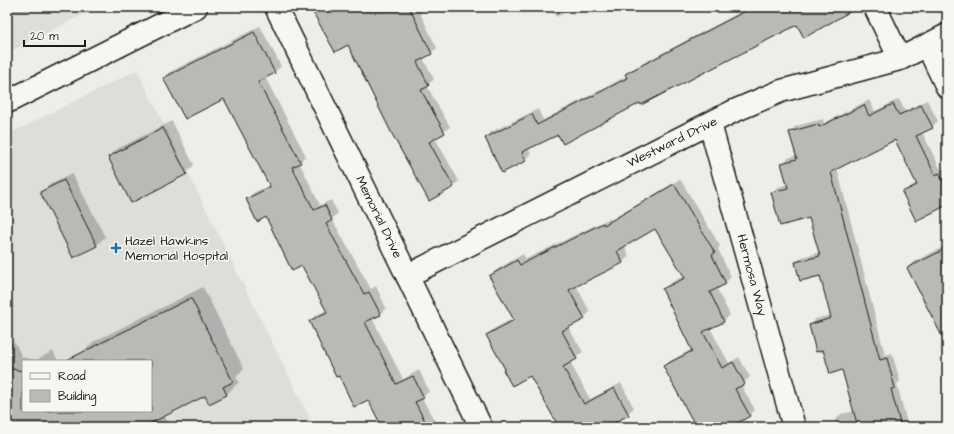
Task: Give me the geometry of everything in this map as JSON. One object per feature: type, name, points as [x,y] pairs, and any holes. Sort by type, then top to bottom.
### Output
[{"type":"street","points":[[7,102],[196,7]]},
{"type":"street","name":"Memorial Drive","points":[[276,7],[481,427]]},
{"type":"street","points":[[875,7],[900,59]]},
{"type":"street","name":"Westward Drive","points":[[408,276],[710,124],[781,91],[900,59],[947,35]]},
{"type":"street","points":[[927,45],[947,87]]},
{"type":"street","name":"Hermosa Way","points":[[710,124],[794,427]]},
{"type":"shaded area","points":[[7,7],[98,7],[7,53]]},
{"type":"shaded area","name":"Hazel Hawkins Memorial Hospital","points":[[137,70],[314,427],[7,427],[7,135]]},
{"type":"building","points":[[310,7],[409,7],[432,54],[417,62],[429,86],[421,90],[445,133],[429,142],[454,187],[429,201],[392,134],[348,45],[335,52]]},
{"type":"building","points":[[753,7],[858,7],[804,38],[797,25],[641,105],[640,103],[563,144],[558,135],[522,152],[526,161],[502,173],[485,138],[532,114],[537,125],[627,78],[625,74]]},
{"type":"building","points":[[254,32],[275,73],[258,82],[301,163],[292,167],[314,210],[325,205],[332,220],[326,224],[364,294],[369,292],[381,315],[365,322],[396,384],[413,376],[424,398],[415,402],[428,427],[382,427],[368,400],[354,407],[339,376],[336,377],[309,321],[327,312],[302,266],[292,271],[266,217],[257,222],[246,199],[270,187],[224,99],[185,119],[163,78]]},
{"type":"building","points":[[893,104],[899,115],[921,105],[933,128],[916,136],[935,175],[939,173],[947,189],[947,205],[916,221],[902,192],[917,185],[895,140],[831,172],[880,360],[887,358],[895,388],[891,389],[901,427],[858,427],[842,370],[830,374],[823,350],[816,352],[809,325],[831,318],[820,276],[800,281],[795,262],[820,256],[809,218],[780,226],[771,192],[788,188],[781,163],[797,159],[789,132],[818,124],[819,127],[864,105],[869,116]]},
{"type":"building","points":[[163,128],[187,174],[131,203],[108,157]]},
{"type":"building","points":[[64,180],[97,246],[73,258],[40,192]]},
{"type":"building","points":[[674,184],[715,253],[712,255],[726,284],[710,292],[724,322],[703,332],[722,368],[733,362],[745,384],[735,389],[750,416],[731,427],[696,427],[663,366],[692,351],[662,289],[685,278],[655,229],[617,251],[623,263],[569,290],[585,319],[562,331],[577,359],[563,367],[584,404],[614,388],[629,415],[606,427],[559,427],[530,376],[512,386],[503,370],[505,369],[486,335],[514,320],[489,276],[517,260],[520,265],[603,223],[604,225]]},
{"type":"building","points":[[947,248],[947,346],[907,268]]},
{"type":"building","points":[[191,298],[233,382],[223,387],[227,395],[209,404],[205,396],[143,427],[7,427],[7,368],[22,371],[22,412],[152,412],[152,360],[67,360]]},
{"type":"place","name":"Hazel Hawkins Memorial Hospital","points":[[116,248]]}]
